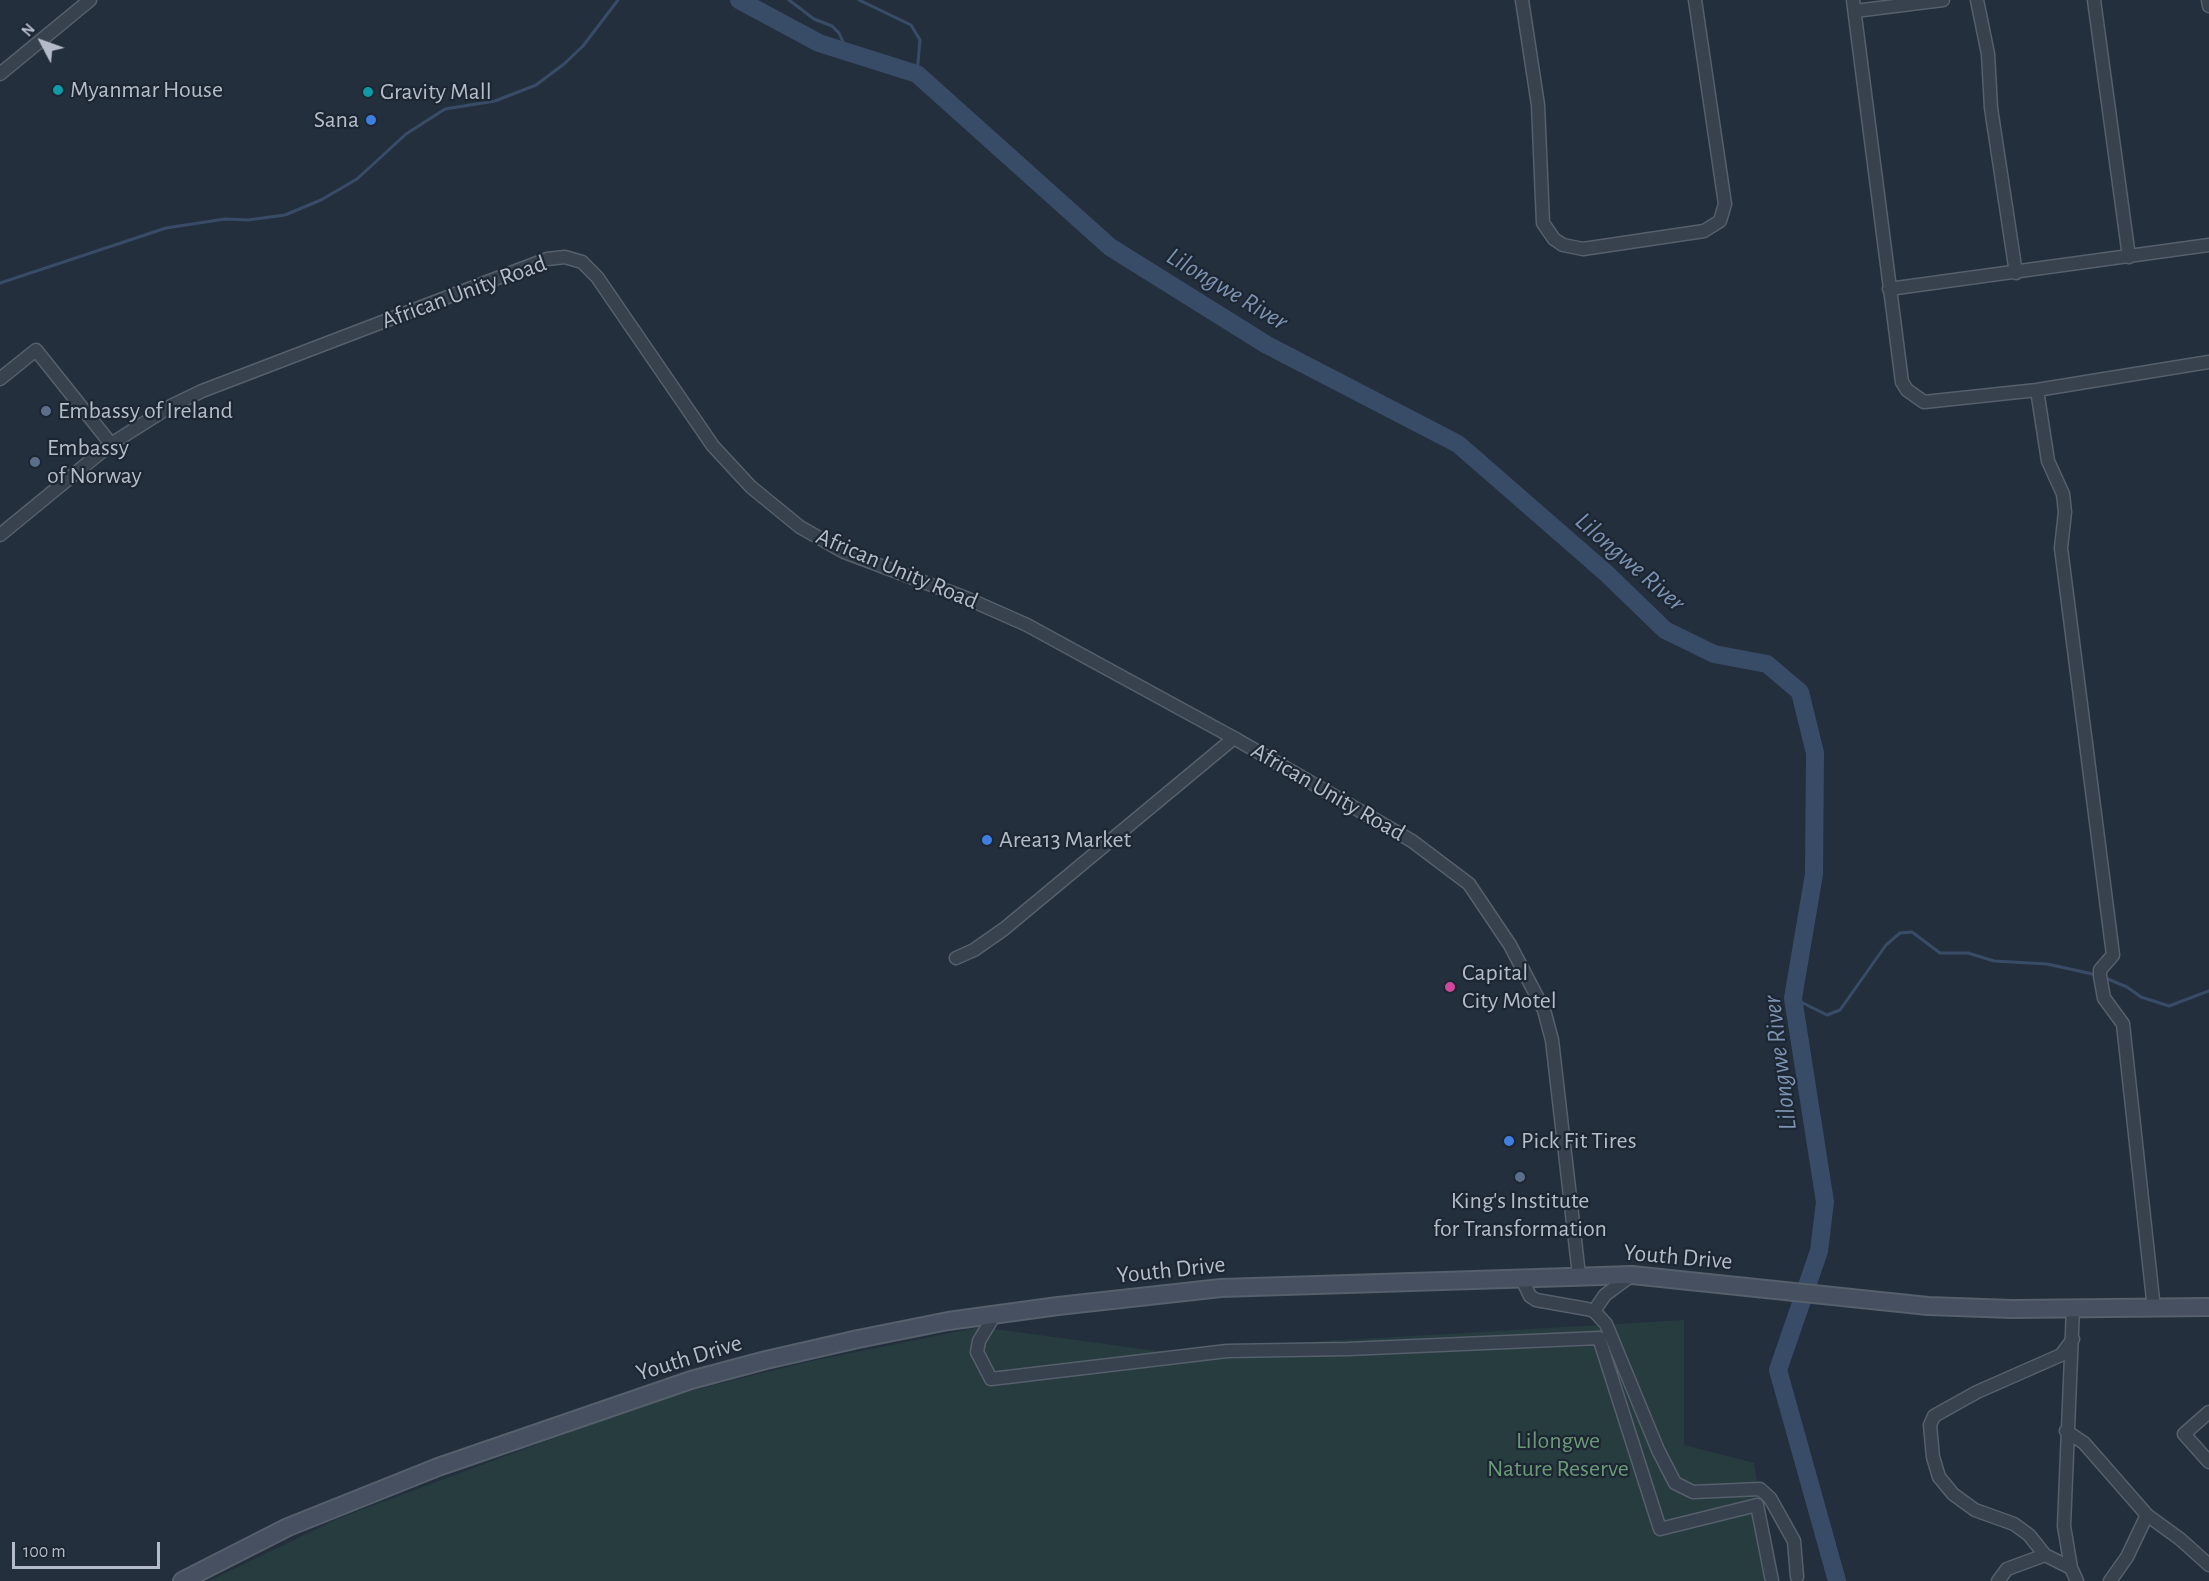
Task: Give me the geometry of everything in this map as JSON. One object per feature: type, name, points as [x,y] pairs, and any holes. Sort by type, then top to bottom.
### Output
[{"type":"street","points":[[0,74],[90,0]]},
{"type":"street","points":[[1522,0],[1538,105],[1543,223],[1554,239],[1563,245],[1583,249],[1704,231],[1720,221],[1725,204],[1695,0]]},
{"type":"street","points":[[1944,0],[1854,5],[1902,382],[1920,400],[2037,390],[2209,362]]},
{"type":"street","points":[[1977,0],[1988,54],[1992,108],[2016,273]]},
{"type":"street","points":[[2094,0],[2129,257]]},
{"type":"street","points":[[2208,0],[2209,6]]},
{"type":"street","points":[[1889,289],[2209,245]]},
{"type":"street","name":"African Unity Road","points":[[0,535],[111,444],[171,406],[202,391],[547,259],[573,259],[590,268],[597,277],[713,446],[751,487],[800,527],[844,552],[966,598],[1027,625],[1234,738],[1432,854],[1469,884],[1494,917],[1537,994],[1552,1040],[1579,1275]]},
{"type":"street","points":[[0,379],[36,350],[111,444]]},
{"type":"street","points":[[2037,390],[2048,461],[2063,494],[2065,512],[2061,548],[2113,955],[2100,970],[2100,976],[2104,998],[2123,1024],[2154,1309]]},
{"type":"street","points":[[956,958],[975,950],[1004,929],[1234,738]]},
{"type":"street","name":"Youth Drive","points":[[183,1581],[288,1527],[438,1467],[680,1384],[766,1360],[948,1321],[1160,1293],[1221,1288],[1579,1275],[1632,1275],[1690,1279],[1752,1289],[1928,1306],[2154,1309],[2209,1307]]},
{"type":"street","points":[[1594,1311],[1605,1295],[1632,1275]]},
{"type":"street","points":[[1521,1277],[1530,1296],[1536,1300],[1594,1311],[1612,1333],[1658,1450],[1675,1483],[1693,1492],[1760,1489],[1780,1513],[1794,1541],[1797,1577]]},
{"type":"street","points":[[2073,1308],[2066,1431],[2064,1526],[2071,1568],[2077,1581]]},
{"type":"street","points":[[994,1316],[979,1341],[977,1352],[991,1379],[1053,1369],[1227,1351],[1348,1349],[1599,1338],[1660,1529],[1756,1505],[1772,1581]]},
{"type":"street","points":[[2071,1568],[2045,1555],[2029,1535],[2014,1524],[1975,1510],[1953,1494],[1939,1478],[1933,1457],[1931,1420],[1977,1392],[2061,1355],[2073,1338]]},
{"type":"street","points":[[2209,1412],[2184,1434],[2209,1462]]},
{"type":"street","points":[[2066,1431],[2084,1443],[2147,1515],[2209,1564]]},
{"type":"street","points":[[2110,1581],[2131,1550],[2147,1515]]},
{"type":"street","points":[[1998,1581],[2000,1575],[2007,1569],[2045,1555]]},
{"type":"green space","name":"Lilongwe Nature Reserve","points":[[1684,1320],[1684,1445],[1754,1463],[1772,1581],[209,1581],[337,1519],[661,1398],[807,1362],[980,1327],[1157,1351]]},
{"type":"waterway","points":[[0,283],[166,228],[225,219],[248,220],[285,215],[321,200],[357,179],[406,134],[445,109],[495,101],[536,85],[583,46],[618,0]]},
{"type":"waterway","name":"Lilongwe River","points":[[739,0],[819,43],[917,74],[1110,247],[1267,345],[1458,444],[1606,573],[1665,630],[1714,654],[1767,664],[1800,692],[1815,753],[1814,874],[1793,998],[1825,1202],[1819,1251],[1778,1370],[1837,1581]]},
{"type":"waterway","points":[[789,0],[814,19],[832,26],[839,33],[848,53]]},
{"type":"waterway","points":[[859,0],[911,25],[920,40],[917,74]]},
{"type":"waterway","points":[[1793,998],[1827,1015],[1840,1010],[1886,945],[1900,933],[1912,932],[1940,953],[1968,953],[1994,961],[2047,964],[2097,975]]},
{"type":"waterway","points":[[2103,977],[2127,987],[2141,997],[2169,1006],[2209,991]]},
{"type":"place","name":"Myanmar House","points":[[58,90]]},
{"type":"place","name":"Gravity Mall","points":[[368,92]]},
{"type":"place","name":"Sana","points":[[371,120]]},
{"type":"place","name":"Embassy of Ireland","points":[[46,411]]},
{"type":"place","name":"Embassy of Norway","points":[[35,462]]},
{"type":"place","name":"Area13 Market","points":[[987,840]]},
{"type":"place","name":"Capital City Motel","points":[[1450,987]]},
{"type":"place","name":"Pick Fit Tires","points":[[1509,1141]]},
{"type":"place","name":"King's Institute for Transformation","points":[[1520,1177]]}]
